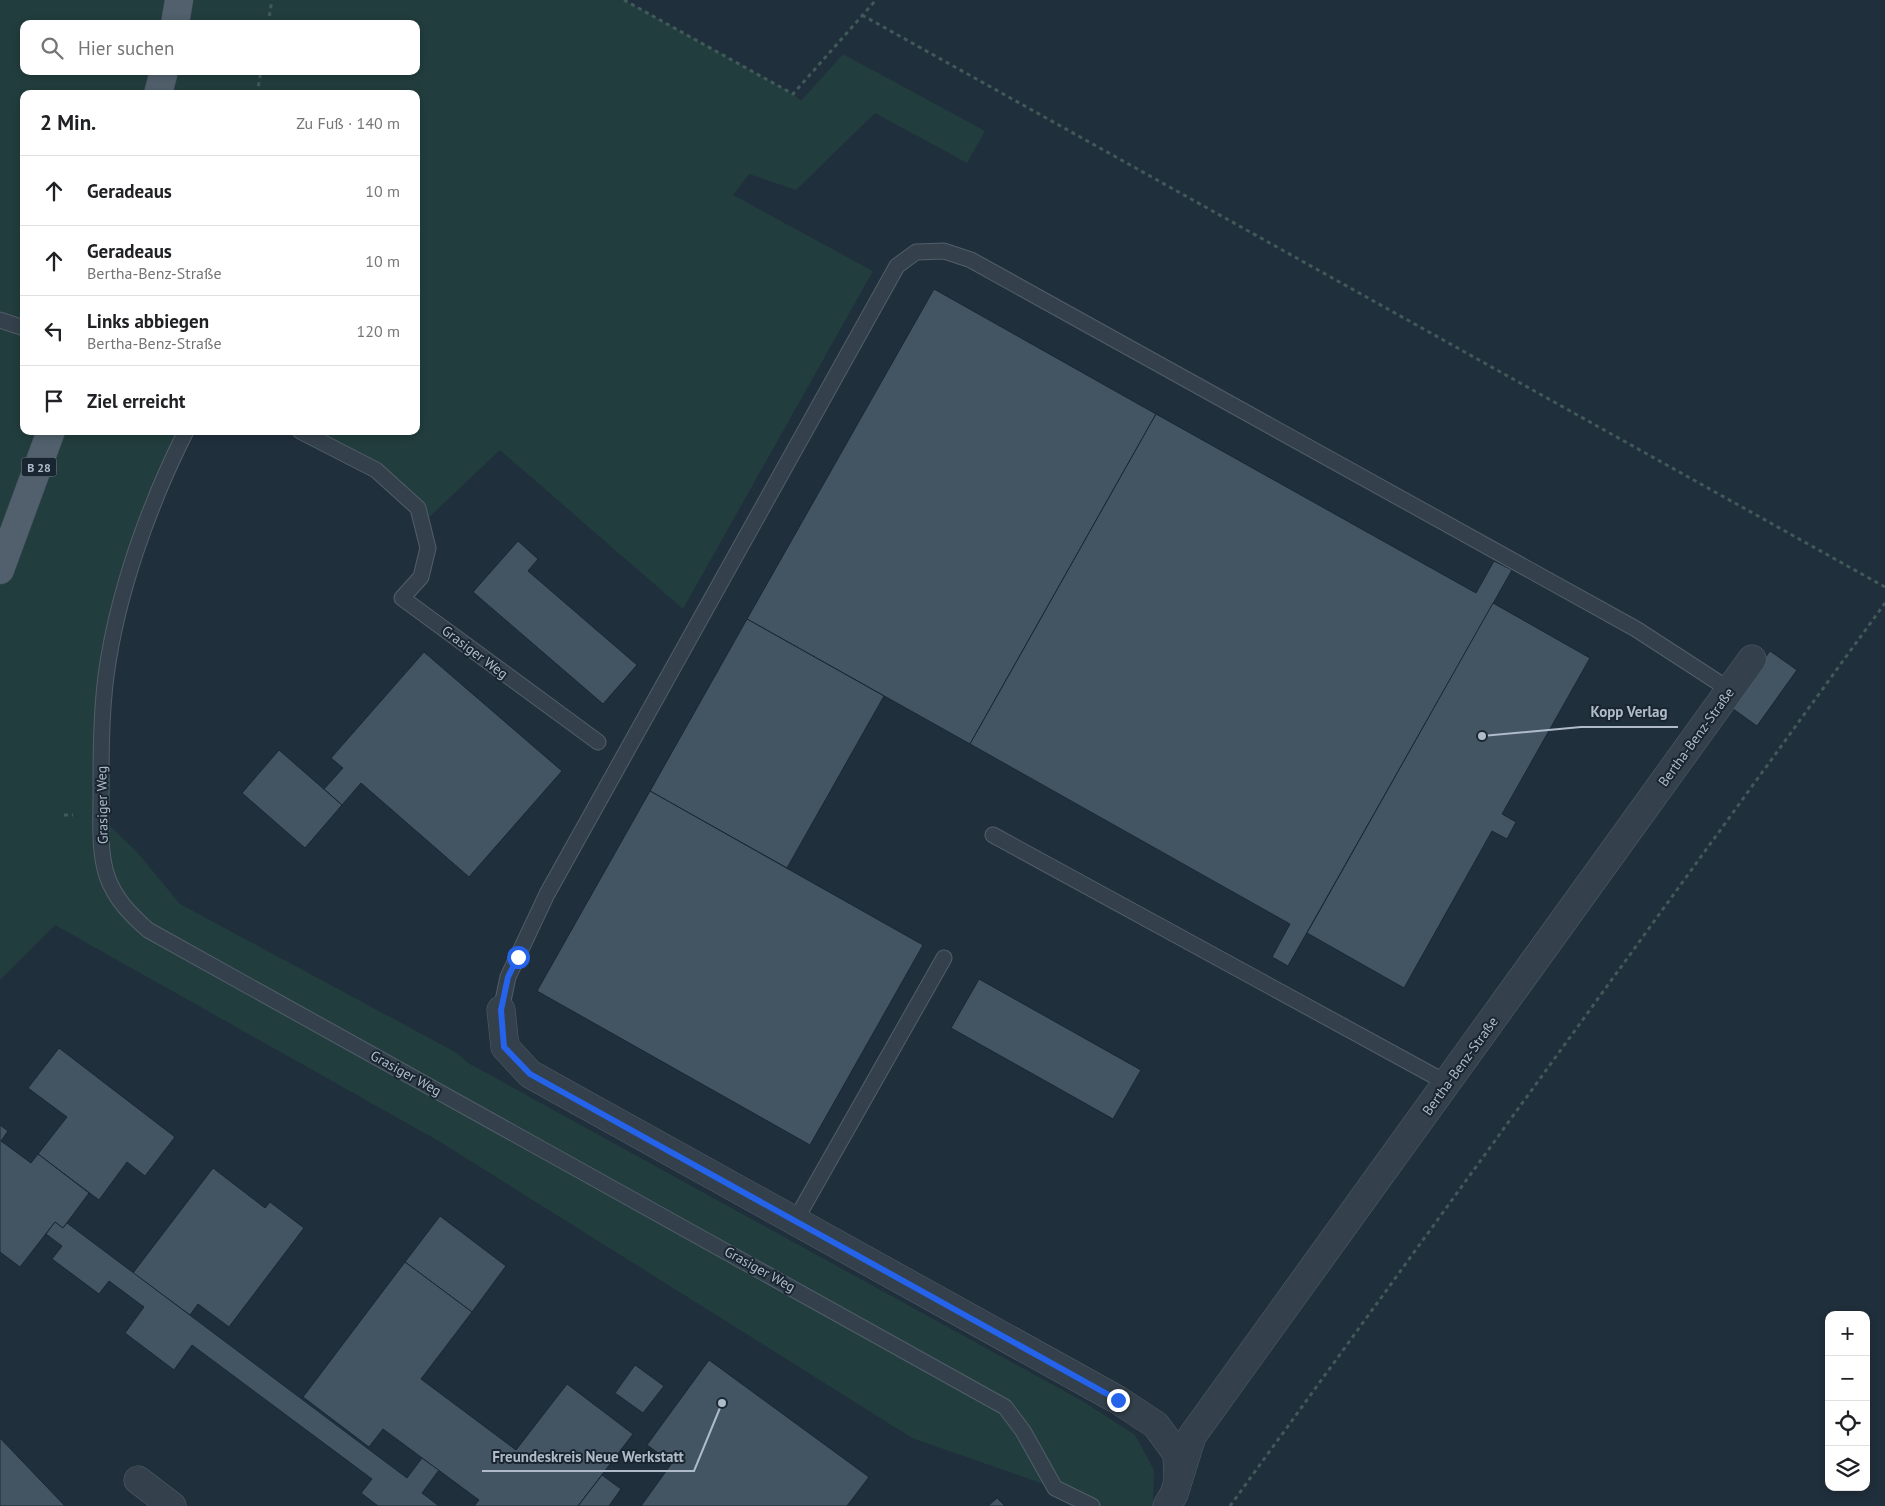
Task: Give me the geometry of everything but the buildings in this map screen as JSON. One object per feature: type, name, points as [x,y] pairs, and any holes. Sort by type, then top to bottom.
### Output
[{"type":"main road","points":[[176,20],[179,0]]},
{"type":"main road","points":[[159,90],[163,75]]},
{"type":"main road","name":"B 28","points":[[0,570],[50,435]]},
{"type":"street","name":"Bertha-Benz-Straße","points":[[1167,1506],[1192,1436],[1752,659]]},
{"type":"street","name":"Bertha-Benz-Straße","points":[[501,1010],[504,1047],[530,1074],[1110,1395],[1156,1426],[1177,1454],[1178,1479]]},
{"type":"street","points":[[138,1480],[172,1506]]},
{"type":"lane","points":[[501,1010],[508,977],[552,885],[897,266],[916,252],[944,250],[971,260],[1636,629],[1730,690]]},
{"type":"lane","points":[[3,321],[20,327]]},
{"type":"lane","name":"Grasiger Weg","points":[[184,435],[140,539],[120,612],[106,676],[101,779],[103,855],[107,876],[113,890],[128,912],[148,930],[1005,1407],[1023,1431],[1055,1488],[1092,1506]]},
{"type":"lane","name":"Grasiger Weg","points":[[308,435],[376,470],[418,508],[428,548],[421,577],[402,598],[598,742]]},
{"type":"lane","points":[[993,835],[1447,1083]]},
{"type":"lane","points":[[795,1222],[944,958]]},
{"type":"path","points":[[269,20],[272,0]]},
{"type":"path","points":[[624,0],[793,94],[876,0]]},
{"type":"path","points":[[862,15],[1885,587]]},
{"type":"path","points":[[258,90],[260,75]]},
{"type":"path","points":[[1230,1506],[1885,603]]},
{"type":"green space","points":[[0,0],[624,0],[793,94],[801,101],[843,54],[985,131],[967,163],[875,113],[796,190],[749,174],[733,195],[873,271],[683,609],[500,450],[424,522],[376,470],[299,435],[420,435],[420,90],[20,90],[20,435],[184,435],[140,539],[106,676],[101,817],[137,852],[180,904],[457,1053],[468,1063],[1084,1402],[1135,1435],[1154,1470],[1153,1506],[1095,1506],[1055,1488],[912,1438],[442,1143],[55,925],[0,980]]},
{"type":"place","name":"Kopp Verlag","points":[[1482,736]]},
{"type":"place","name":"Freundeskreis Neue Werkstatt","points":[[722,1403]]},
{"type":"route","points":[[518,957],[508,977],[501,1010],[504,1047],[530,1074],[1118,1400]]}]
